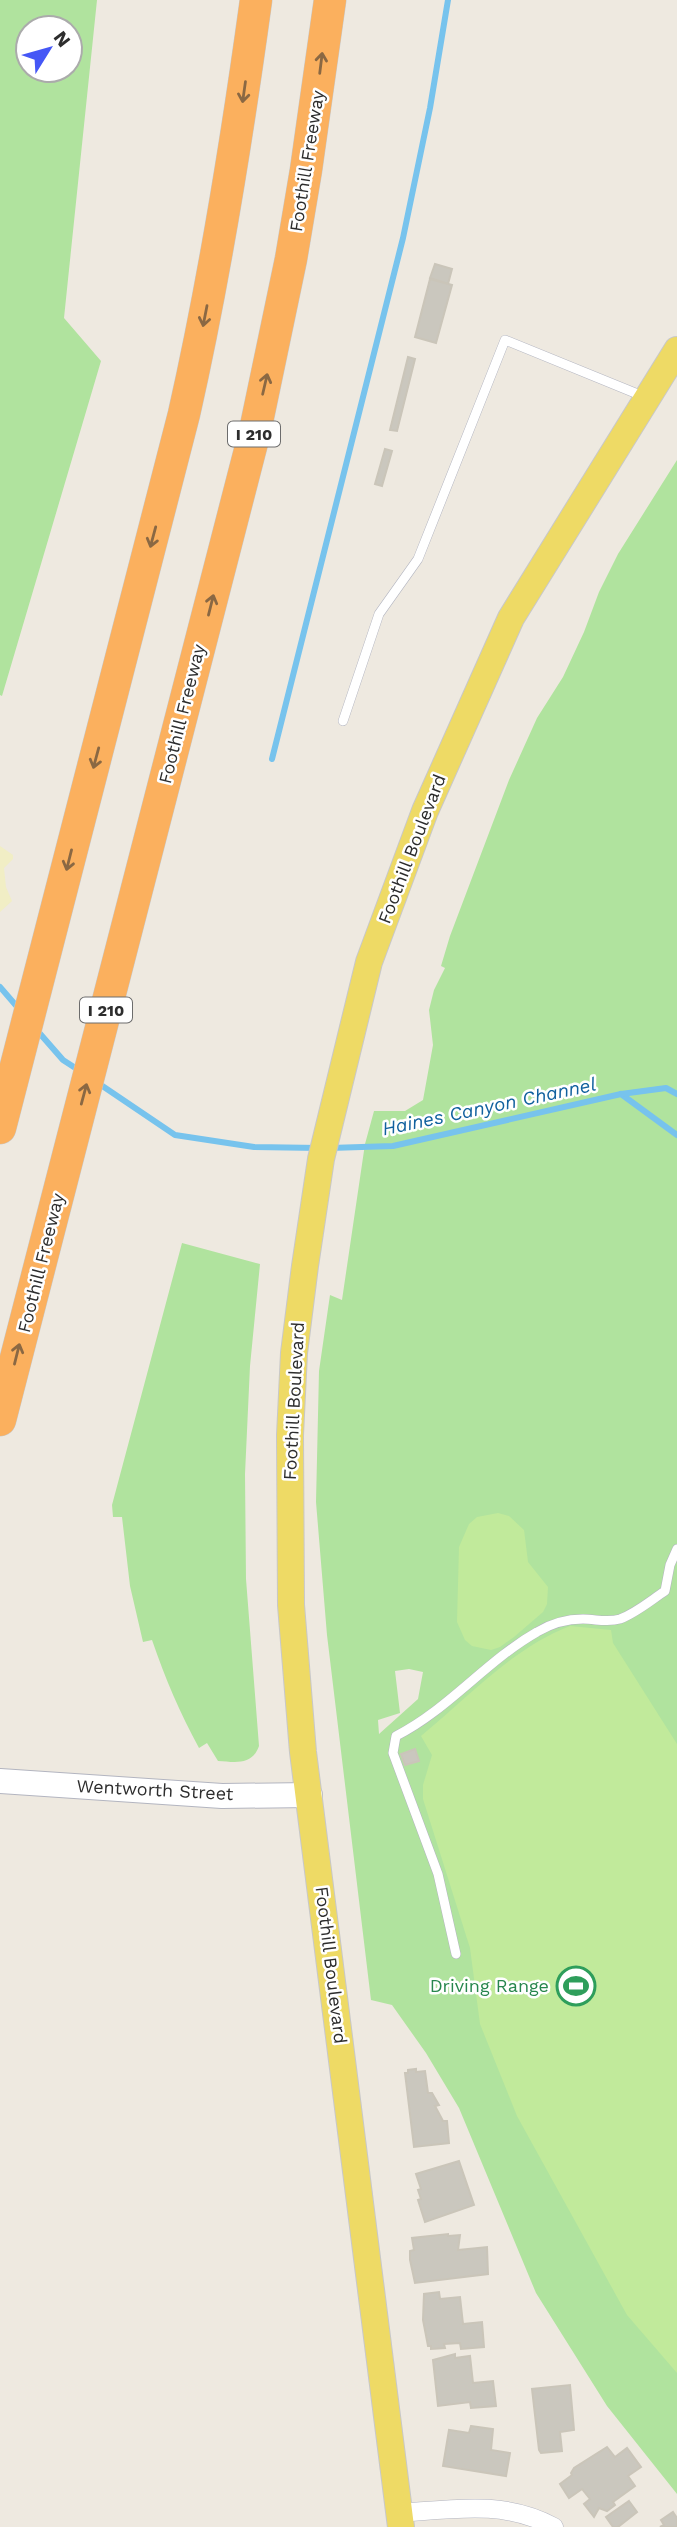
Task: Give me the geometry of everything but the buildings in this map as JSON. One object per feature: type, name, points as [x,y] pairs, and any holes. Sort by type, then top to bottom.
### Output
[{"type":"highway","points":[[0,1128],[162,503],[202,331],[234,158],[256,0]]},
{"type":"highway","name":"Foothill Freeway","points":[[0,1420],[239,496],[274,346],[306,170],[330,0]]},
{"type":"main road","name":"Foothill Boulevard","points":[[400,2520],[303,1752],[291,1605],[289,1518],[295,1353],[305,1266],[321,1160],[369,962],[425,811],[511,618],[677,350]]},
{"type":"main road","name":"Wentworth Street","points":[[0,1781],[222,1796],[310,1795]]},
{"type":"street","points":[[400,2520],[488,2507],[523,2512],[554,2527]]},
{"type":"lane","points":[[342,721],[379,614],[418,559],[505,340],[647,398]]},
{"type":"lane","points":[[664,1591],[677,1549]]},
{"type":"lane","points":[[456,1954],[438,1874],[393,1754],[396,1736],[417,1726],[479,1673],[538,1631],[562,1620],[605,1622],[619,1619],[636,1612],[664,1591],[677,1591]]},
{"type":"green space","points":[[0,0],[97,0],[64,318],[101,361],[2,696]]},
{"type":"green space","points":[[677,460],[677,2494],[607,2406],[536,2293],[459,2108],[426,2053],[392,2005],[371,2000],[327,1635],[316,1502],[319,1371],[330,1295],[342,1300],[365,1144],[374,1111],[405,1111],[423,1100],[433,1045],[429,1010],[434,990],[445,968],[441,966],[450,936],[509,780],[537,718],[563,677],[618,554]],"holes":[[[409,1669],[423,1672],[418,1699],[379,1734],[378,1720],[400,1713],[395,1671]]]},
{"type":"green space","points":[[182,1243],[260,1264],[250,1366],[245,1474],[246,1579],[259,1746],[252,1757],[242,1761],[218,1761],[207,1743],[199,1748],[185,1722],[152,1640],[143,1642],[130,1586],[122,1517],[113,1517],[112,1505]]},
{"type":"green space","points":[[498,1513],[509,1516],[524,1530],[528,1562],[548,1587],[547,1604],[543,1612],[514,1637],[491,1650],[472,1646],[465,1640],[457,1622],[459,1547],[469,1524],[477,1517]]},
{"type":"green space","name":"Driving Range","points":[[570,1626],[611,1630],[613,1643],[677,1744],[677,2373],[627,2315],[517,2116],[480,2024],[470,1948],[423,1799],[423,1785],[432,1755],[421,1736],[491,1675],[529,1647]]},
{"type":"sand","points":[[0,846],[13,855],[13,859],[4,868],[6,887],[12,901],[0,912]]},
{"type":"waterway","points":[[272,759],[403,238],[430,108],[448,0]]},
{"type":"waterway","name":"Haines Canyon Channel","points":[[0,987],[19,1009]]},
{"type":"waterway","name":"Haines Canyon Channel","points":[[35,1028],[63,1060],[80,1071]]},
{"type":"waterway","name":"Haines Canyon Channel","points":[[98,1083],[175,1135],[254,1147],[319,1148]]},
{"type":"waterway","name":"Haines Canyon Channel","points":[[330,1148],[393,1146],[621,1094],[666,1088],[677,1094]]},
{"type":"waterway","name":"Haines Canyon Channel","points":[[621,1094],[677,1135]]},
{"type":"place","name":"Driving Range","points":[[576,1986]]}]
